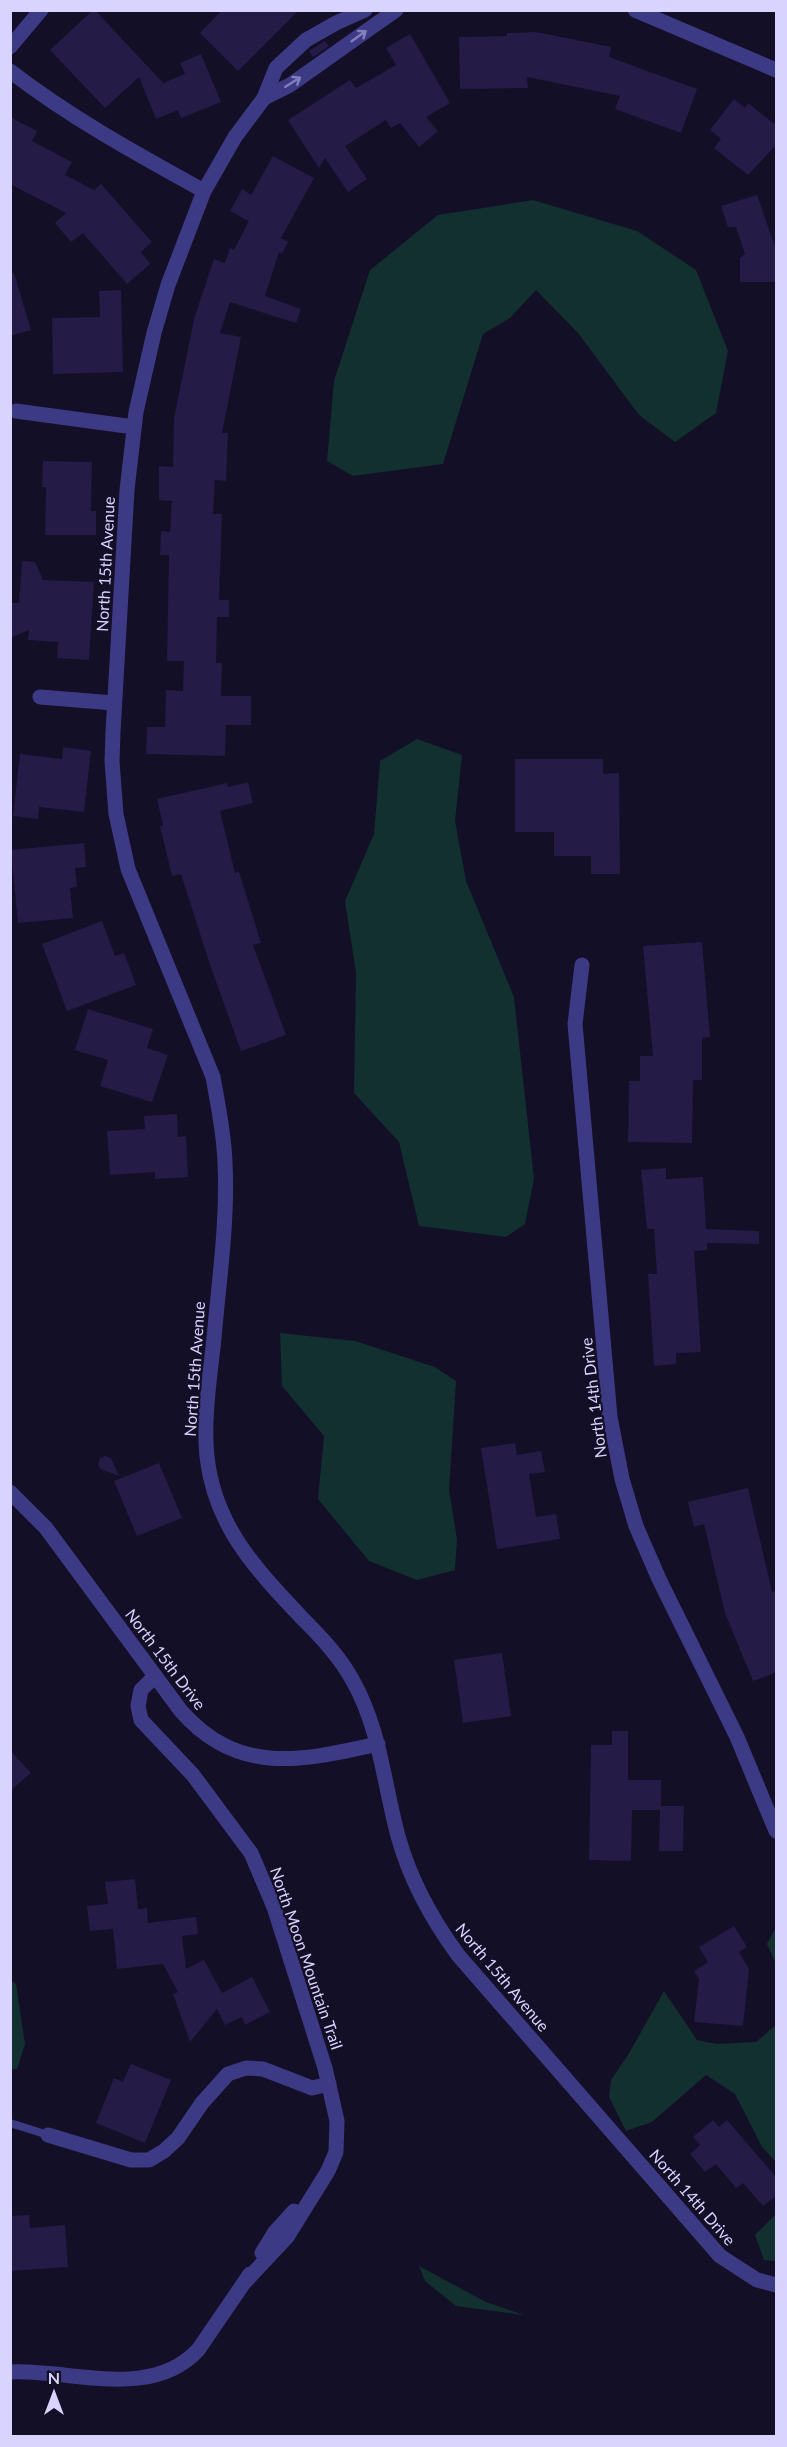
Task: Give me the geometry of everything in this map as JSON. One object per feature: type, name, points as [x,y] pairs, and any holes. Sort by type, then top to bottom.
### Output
[{"type":"street","points":[[10,47],[41,10]]},
{"type":"street","points":[[264,98],[276,68],[301,44],[330,26],[365,10]]},
{"type":"street","points":[[264,98],[290,85],[396,10]]},
{"type":"street","points":[[636,10],[655,14],[777,70]]},
{"type":"street","points":[[10,71],[100,133],[204,191]]},
{"type":"street","name":"North 15th Avenue","points":[[264,98],[235,137],[204,191],[168,285],[154,333],[141,386],[127,490],[114,703],[112,761],[114,793],[128,869],[213,1077],[220,1111],[225,1161],[225,1214],[206,1432],[207,1456],[215,1497],[230,1531],[254,1566],[340,1661],[353,1681],[371,1719],[398,1837],[414,1885],[437,1926],[458,1954],[597,2113]]},
{"type":"street","points":[[16,411],[134,428]]},
{"type":"street","points":[[40,697],[114,703]]},
{"type":"street","name":"North 14th Drive","points":[[582,965],[575,1024],[610,1418],[622,1479],[643,1545],[737,1737],[777,1831]]},
{"type":"street","name":"North 15th Drive","points":[[10,1492],[46,1528],[155,1676],[196,1728],[211,1739],[254,1757],[273,1760],[313,1758],[378,1744]]},
{"type":"street","name":"North Moon Mountain Trail","points":[[10,2372],[127,2380],[168,2371],[188,2360],[198,2350],[245,2282],[275,2232],[328,2171],[336,2152],[337,2121],[329,2084],[274,1907],[251,1853],[193,1775],[141,1720],[138,1706],[141,1690],[155,1676]]},
{"type":"street","points":[[48,2135],[131,2160],[148,2160],[164,2151],[178,2138],[202,2103],[228,2074],[246,2068],[263,2069],[312,2088],[329,2084]]},
{"type":"street","name":"North 14th Drive","points":[[597,2113],[722,2258],[757,2280],[777,2285]]},
{"type":"lane","points":[[10,2123],[48,2135]]},
{"type":"green space","points":[[533,200],[637,231],[696,270],[728,351],[716,413],[675,442],[639,415],[578,333],[536,290],[510,318],[483,334],[443,464],[353,476],[327,461],[334,381],[370,270],[438,215]]},
{"type":"green space","points":[[417,739],[462,755],[455,821],[466,881],[514,997],[534,1179],[525,1224],[506,1237],[419,1226],[399,1142],[354,1093],[356,973],[345,901],[374,834],[380,761]]},
{"type":"green space","points":[[280,1333],[355,1341],[435,1367],[456,1381],[449,1490],[457,1539],[455,1570],[417,1580],[369,1561],[318,1499],[324,1436],[282,1386]]},
{"type":"green space","points":[[776,1927],[776,1964],[767,1944]]},
{"type":"green space","points":[[10,1980],[16,1984],[25,2044],[17,2069],[11,2070]]},
{"type":"green space","points":[[664,1991],[697,2040],[717,2044],[756,2042],[776,2025],[776,2162],[762,2147],[735,2094],[706,2075],[652,2122],[626,2131],[609,2097],[611,2080],[628,2055]]},
{"type":"green space","points":[[776,2214],[776,2261],[764,2260],[755,2235]]},
{"type":"green space","points":[[419,2266],[486,2302],[524,2315],[456,2306],[425,2281]]},
{"type":"building","points":[[93,10],[163,83],[185,74],[180,63],[201,54],[221,102],[181,118],[178,110],[156,119],[139,77],[105,108],[50,50]]},
{"type":"building","points":[[222,10],[299,10],[238,71],[200,33]]},
{"type":"building","points":[[536,32],[611,47],[609,57],[697,89],[681,133],[615,109],[620,96],[527,77],[528,88],[460,89],[459,37],[507,36],[507,33]]},
{"type":"building","points":[[410,34],[450,103],[426,117],[438,131],[419,147],[400,123],[391,128],[386,120],[345,146],[367,179],[348,192],[325,158],[319,168],[288,120],[350,80],[356,88],[396,65],[386,48]]},
{"type":"building","points":[[325,41],[329,46],[313,57],[309,51]]},
{"type":"building","points":[[734,99],[745,108],[748,103],[777,126],[777,144],[748,175],[714,148],[721,139],[710,130]]},
{"type":"building","points":[[10,117],[37,131],[32,141],[72,162],[65,175],[94,190],[101,184],[152,242],[141,252],[150,264],[127,284],[83,233],[71,242],[55,223],[66,213],[10,184]]},
{"type":"building","points":[[273,156],[314,178],[281,238],[288,242],[282,254],[279,252],[265,296],[301,309],[296,323],[230,302],[220,333],[241,337],[222,433],[228,433],[226,481],[215,480],[213,514],[222,514],[219,600],[229,600],[229,617],[217,617],[216,663],[222,663],[221,696],[251,696],[251,725],[226,725],[225,756],[146,754],[147,727],[165,727],[166,690],[183,691],[184,661],[167,661],[169,555],[160,555],[161,531],[170,532],[172,501],[159,500],[159,466],[173,467],[174,418],[194,319],[214,259],[225,263],[230,248],[234,250],[249,221],[230,211],[242,189],[251,195]]},
{"type":"building","points":[[757,195],[777,252],[777,282],[740,282],[740,258],[745,254],[736,227],[728,227],[721,206]]},
{"type":"building","points":[[10,273],[14,273],[31,330],[10,336]]},
{"type":"building","points":[[121,290],[123,372],[53,374],[52,318],[100,317],[99,291]]},
{"type":"building","points":[[43,461],[92,462],[91,511],[96,511],[96,535],[45,535],[46,487],[42,487]]},
{"type":"building","points":[[22,561],[35,562],[43,580],[94,582],[89,660],[57,658],[58,642],[28,640],[29,630],[10,638],[10,603],[19,603]]},
{"type":"building","points":[[63,747],[91,751],[84,812],[39,807],[38,819],[13,816],[20,754],[62,759]]},
{"type":"building","points":[[515,759],[603,759],[603,774],[619,773],[620,874],[591,874],[591,856],[554,856],[554,832],[515,832]]},
{"type":"building","points":[[248,782],[253,803],[220,811],[235,873],[239,872],[261,943],[253,945],[286,1035],[241,1051],[181,874],[172,876],[160,826],[163,825],[157,799],[227,783],[228,787]]},
{"type":"building","points":[[84,843],[86,867],[75,868],[77,887],[70,888],[73,918],[18,923],[11,850]]},
{"type":"building","points":[[102,921],[115,956],[124,953],[136,985],[67,1011],[42,944]]},
{"type":"building","points":[[702,942],[710,1037],[702,1038],[702,1080],[693,1080],[692,1143],[628,1142],[629,1081],[640,1081],[640,1056],[653,1056],[643,946]]},
{"type":"building","points":[[88,1009],[153,1029],[147,1048],[168,1055],[152,1102],[100,1086],[108,1060],[75,1050]]},
{"type":"building","points":[[177,1114],[178,1137],[186,1136],[188,1177],[155,1179],[155,1172],[110,1175],[107,1131],[145,1129],[144,1116]]},
{"type":"building","points":[[666,1168],[666,1179],[703,1177],[706,1229],[759,1231],[759,1244],[707,1243],[707,1250],[694,1251],[701,1352],[676,1353],[676,1364],[654,1366],[648,1274],[657,1274],[654,1229],[647,1229],[641,1170]]},
{"type":"building","points":[[515,1443],[517,1455],[541,1451],[545,1472],[529,1474],[536,1517],[556,1514],[560,1539],[497,1549],[481,1448]]},
{"type":"building","points":[[105,1456],[111,1458],[119,1476],[100,1469],[98,1464],[100,1458]]},
{"type":"building","points":[[159,1463],[182,1518],[137,1536],[114,1481]]},
{"type":"building","points":[[748,1488],[772,1592],[777,1590],[777,1672],[753,1681],[725,1613],[704,1524],[694,1527],[688,1502]]},
{"type":"building","points":[[502,1653],[511,1716],[463,1723],[454,1660]]},
{"type":"building","points":[[612,1731],[628,1731],[628,1780],[661,1780],[661,1806],[684,1806],[683,1851],[659,1851],[660,1810],[632,1810],[631,1861],[589,1860],[591,1745],[612,1745]]},
{"type":"building","points":[[10,1750],[31,1773],[10,1791]]},
{"type":"building","points":[[135,1879],[138,1909],[147,1908],[148,1923],[196,1917],[198,1934],[182,1936],[186,1969],[204,1960],[222,1993],[252,1977],[270,2012],[245,2025],[242,2017],[225,2025],[217,2009],[190,2042],[173,1994],[178,1992],[163,1964],[117,1969],[113,1929],[90,1931],[87,1906],[108,1904],[105,1882]]},
{"type":"building","points":[[734,1926],[747,1947],[739,1952],[749,1969],[743,2026],[694,2022],[699,1979],[694,1971],[708,1962],[699,1947]]},
{"type":"building","points":[[131,2064],[171,2080],[145,2143],[96,2123],[114,2078],[123,2082]]},
{"type":"building","points":[[713,2120],[719,2127],[727,2120],[777,2178],[777,2195],[763,2206],[743,2183],[736,2188],[716,2164],[705,2172],[690,2154],[700,2145],[693,2137]]},
{"type":"building","points":[[29,2215],[30,2228],[65,2225],[68,2267],[10,2271],[10,2216]]}]
